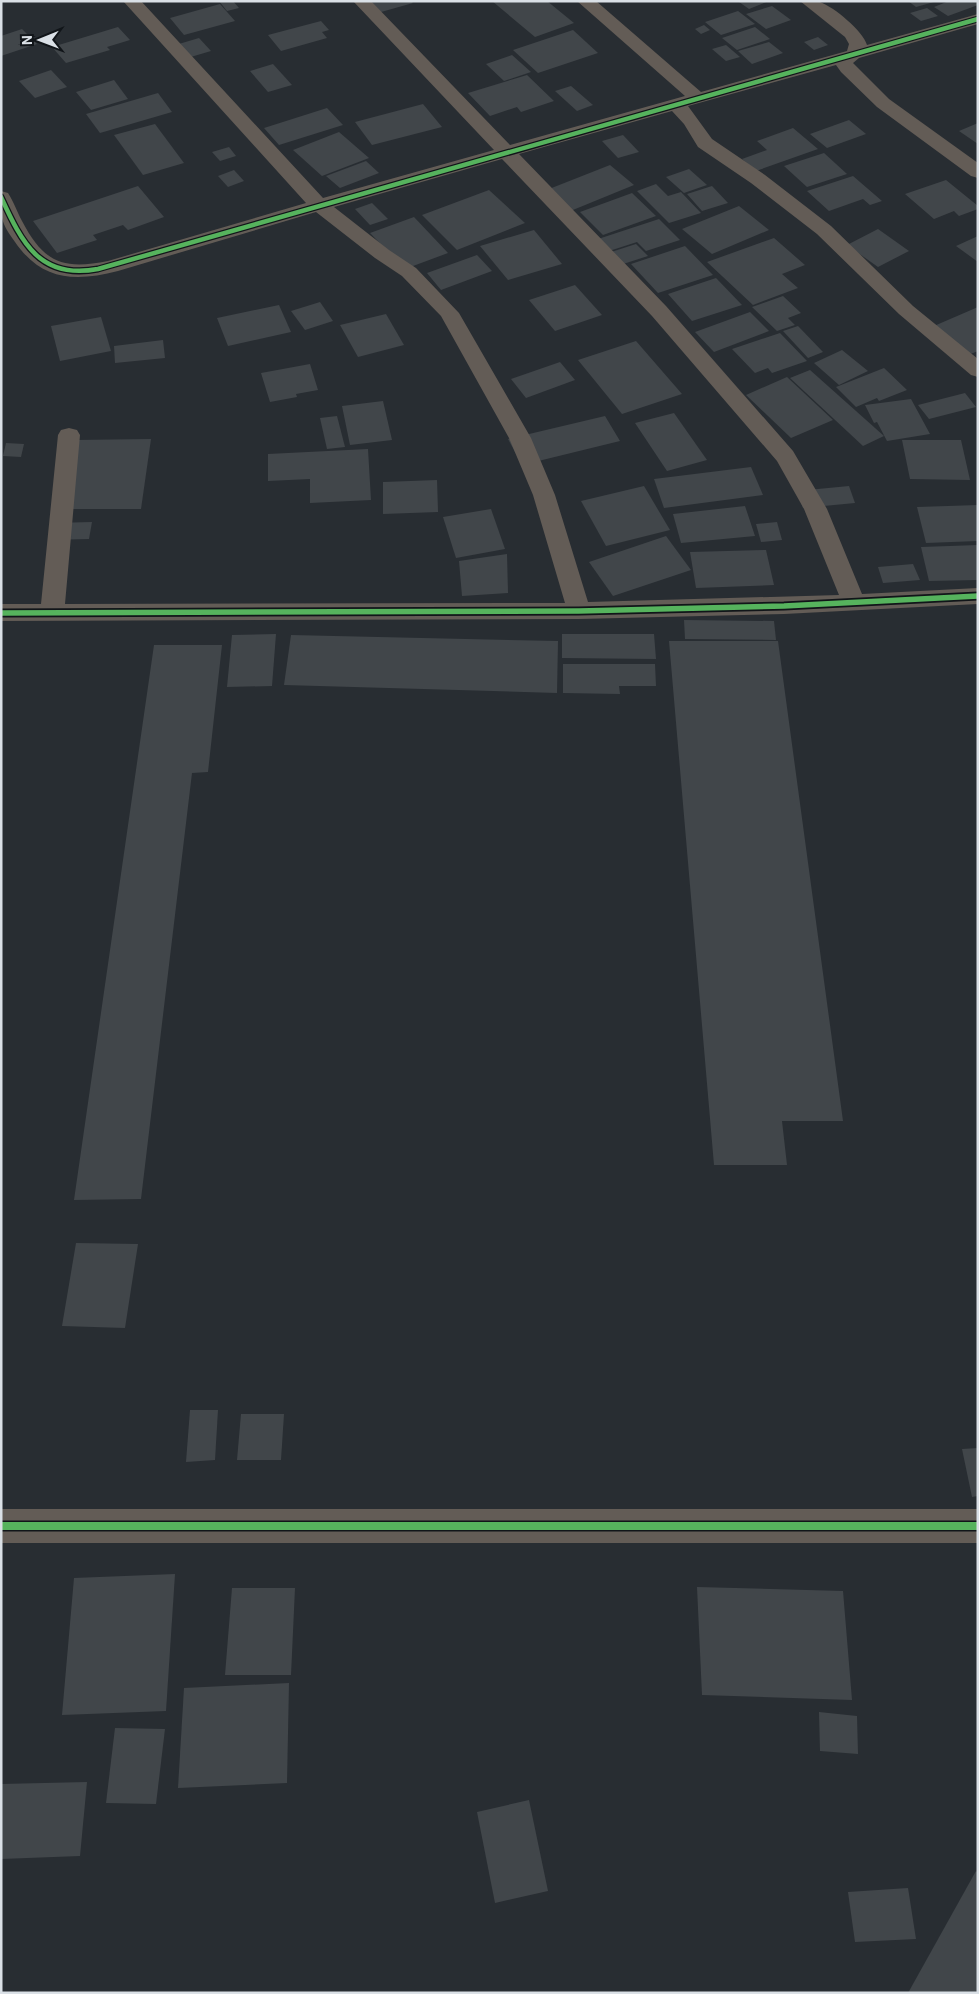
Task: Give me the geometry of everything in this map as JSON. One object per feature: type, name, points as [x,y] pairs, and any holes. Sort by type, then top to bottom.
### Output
[{"type":"street","points":[[131,1],[319,205],[382,254],[409,272],[449,313],[520,438],[544,495],[579,611]]},
{"type":"street","points":[[361,1],[659,311],[786,456],[804,482],[818,512],[853,602]]},
{"type":"street","points":[[585,1],[699,98]]},
{"type":"street","points":[[808,1],[852,34],[857,41],[858,46],[854,53],[843,61],[853,74],[883,103],[978,172]]},
{"type":"street","points":[[1,197],[17,231],[33,255],[55,269],[76,272],[111,267],[319,205],[978,19]]},
{"type":"street","points":[[677,105],[691,121],[705,143],[758,179],[824,230],[906,310],[978,370]]},
{"type":"street","points":[[52,613],[69,435]]},
{"type":"street","points":[[1,613],[579,611],[978,596]]},
{"type":"street","points":[[1,1526],[978,1526]]},
{"type":"building","points":[[219,1],[233,1],[239,8],[227,11]]},
{"type":"building","points":[[362,1],[411,1],[413,3],[374,14]]},
{"type":"building","points":[[492,1],[547,1],[574,23],[535,37]]},
{"type":"building","points":[[769,1],[749,9],[739,2]]},
{"type":"building","points":[[908,1],[934,1],[934,2],[916,7]]},
{"type":"building","points":[[949,1],[978,1],[978,5],[948,16],[934,7]]},
{"type":"building","points":[[220,4],[235,21],[184,35],[170,18]]},
{"type":"building","points":[[772,6],[791,20],[766,29],[746,14]]},
{"type":"building","points":[[927,8],[938,16],[921,21],[910,13]]},
{"type":"building","points":[[738,11],[755,24],[721,35],[705,22]]},
{"type":"building","points":[[321,21],[329,30],[322,32],[327,38],[281,51],[268,35]]},
{"type":"building","points":[[704,25],[710,30],[701,34],[695,29]]},
{"type":"building","points":[[118,27],[130,40],[107,47],[110,50],[66,63],[52,47]]},
{"type":"building","points":[[755,27],[770,39],[737,50],[722,38]]},
{"type":"building","points":[[22,29],[37,44],[1,56],[1,36]]},
{"type":"building","points":[[573,30],[598,53],[538,73],[513,50]]},
{"type":"building","points":[[818,37],[828,45],[814,50],[804,42]]},
{"type":"building","points":[[199,38],[211,51],[184,59],[172,46]]},
{"type":"building","points":[[769,42],[783,53],[752,64],[738,51]]},
{"type":"building","points":[[726,45],[740,57],[726,61],[712,49]]},
{"type":"building","points":[[512,55],[531,72],[504,81],[486,64]]},
{"type":"building","points":[[273,64],[292,85],[268,92],[250,71]]},
{"type":"building","points":[[51,70],[67,87],[35,98],[19,81]]},
{"type":"building","points":[[527,75],[554,101],[521,112],[517,107],[490,116],[468,93]]},
{"type":"building","points":[[114,80],[128,99],[91,110],[76,92]]},
{"type":"building","points":[[571,86],[593,105],[577,111],[555,91]]},
{"type":"building","points":[[158,93],[172,112],[100,133],[86,114]]},
{"type":"building","points":[[423,104],[442,127],[372,145],[355,122]]},
{"type":"building","points":[[327,108],[343,125],[279,145],[264,128]]},
{"type":"building","points":[[849,120],[866,134],[827,148],[810,134]]},
{"type":"building","points":[[978,123],[978,144],[959,131]]},
{"type":"building","points":[[155,124],[184,163],[143,175],[114,135]]},
{"type":"building","points":[[793,128],[818,149],[756,171],[742,159],[767,150],[757,141]]},
{"type":"building","points":[[339,132],[369,158],[322,176],[293,150]]},
{"type":"building","points":[[623,135],[639,152],[618,158],[602,141]]},
{"type":"building","points":[[229,147],[236,156],[220,161],[212,152]]},
{"type":"building","points":[[824,153],[847,174],[807,187],[784,166]]},
{"type":"building","points":[[366,161],[379,173],[340,188],[326,176]]},
{"type":"building","points":[[610,165],[634,185],[568,212],[544,191]]},
{"type":"building","points":[[689,169],[707,185],[684,193],[666,177]]},
{"type":"building","points":[[234,170],[244,181],[228,187],[218,176]]},
{"type":"building","points":[[853,176],[882,201],[870,205],[863,199],[829,211],[807,191]]},
{"type":"building","points":[[946,180],[978,206],[978,209],[959,216],[954,211],[934,219],[905,194]]},
{"type":"building","points":[[656,184],[668,196],[681,192],[701,213],[669,223],[637,191]]},
{"type":"building","points":[[138,186],[164,217],[128,230],[123,225],[93,235],[97,240],[57,253],[33,221]]},
{"type":"building","points":[[712,186],[728,203],[702,211],[687,194]]},
{"type":"building","points":[[489,190],[525,223],[457,250],[422,215]]},
{"type":"building","points":[[632,193],[656,216],[603,235],[580,212]]},
{"type":"building","points":[[372,203],[388,219],[370,225],[355,209]]},
{"type":"building","points":[[739,206],[769,230],[712,254],[682,229]]},
{"type":"building","points":[[414,217],[448,253],[405,269],[370,233]]},
{"type":"building","points":[[659,219],[680,240],[646,251],[637,242],[603,253],[592,241]]},
{"type":"building","points":[[878,229],[909,251],[878,267],[847,245]]},
{"type":"building","points":[[534,230],[562,264],[508,280],[480,246]]},
{"type":"building","points":[[978,236],[978,262],[956,246]]},
{"type":"building","points":[[774,238],[805,265],[782,274],[798,288],[753,305],[707,262]]},
{"type":"building","points":[[636,244],[648,256],[620,265],[608,253]]},
{"type":"building","points":[[685,246],[713,275],[658,293],[631,264]]},
{"type":"building","points":[[477,255],[492,271],[441,290],[427,273]]},
{"type":"building","points":[[716,278],[742,305],[692,321],[668,294]]},
{"type":"building","points":[[575,285],[602,315],[555,331],[529,300]]},
{"type":"building","points":[[783,296],[801,313],[788,318],[795,325],[777,331],[752,307]]},
{"type":"building","points":[[320,302],[333,321],[305,330],[291,311]]},
{"type":"building","points":[[279,305],[291,332],[228,346],[217,318]]},
{"type":"building","points":[[978,307],[978,351],[968,355],[934,326]]},
{"type":"building","points":[[750,312],[769,331],[714,352],[695,332]]},
{"type":"building","points":[[386,314],[404,345],[358,357],[340,325]]},
{"type":"building","points":[[101,317],[111,351],[60,361],[51,326]]},
{"type":"building","points":[[798,326],[823,352],[808,358],[783,331]]},
{"type":"building","points":[[780,333],[807,361],[772,373],[768,368],[755,373],[732,349]]},
{"type":"building","points":[[163,340],[165,358],[115,363],[114,346]]},
{"type":"building","points":[[636,341],[682,394],[622,414],[578,360]]},
{"type":"building","points":[[842,350],[868,371],[839,385],[814,363]]},
{"type":"building","points":[[560,362],[575,380],[526,398],[511,379]]},
{"type":"building","points":[[310,364],[318,390],[296,394],[297,397],[270,402],[261,373]]},
{"type":"building","points":[[884,368],[907,390],[879,401],[877,398],[856,407],[836,387]]},
{"type":"building","points":[[810,370],[884,436],[863,446],[790,378]]},
{"type":"building","points":[[787,377],[833,420],[791,438],[746,395]]},
{"type":"building","points":[[965,393],[976,407],[929,419],[918,405]]},
{"type":"building","points":[[911,399],[930,434],[887,441],[877,422],[874,423],[865,405]]},
{"type":"building","points":[[383,401],[392,440],[350,445],[342,406]]},
{"type":"building","points":[[674,413],[707,460],[667,471],[635,423]]},
{"type":"building","points":[[337,416],[345,447],[327,449],[320,418]]},
{"type":"building","points":[[605,416],[620,441],[522,465],[508,439]]},
{"type":"building","points":[[151,439],[141,509],[63,509],[75,440]]},
{"type":"building","points":[[902,440],[961,440],[970,480],[910,479]]},
{"type":"building","points":[[6,443],[24,444],[21,457],[3,456]]},
{"type":"building","points":[[368,449],[371,500],[310,503],[310,479],[268,481],[268,454]]},
{"type":"building","points":[[751,467],[763,495],[664,508],[654,479]]},
{"type":"building","points":[[437,480],[438,512],[383,514],[383,482]]},
{"type":"building","points":[[644,486],[670,530],[606,546],[581,501]]},
{"type":"building","points":[[849,486],[855,503],[803,508],[797,491]]},
{"type":"building","points":[[978,505],[978,541],[926,543],[917,507]]},
{"type":"building","points":[[745,506],[755,536],[681,543],[673,514]]},
{"type":"building","points":[[491,509],[505,549],[456,558],[443,517]]},
{"type":"building","points":[[92,522],[89,539],[48,540],[52,523]]},
{"type":"building","points":[[777,522],[782,540],[761,542],[756,524]]},
{"type":"building","points":[[666,536],[691,570],[613,596],[589,562]]},
{"type":"building","points":[[978,545],[978,580],[929,581],[921,547]]},
{"type":"building","points":[[766,550],[774,585],[696,588],[690,552]]},
{"type":"building","points":[[507,554],[508,593],[462,596],[459,561]]},
{"type":"building","points":[[913,564],[920,580],[883,583],[878,567]]},
{"type":"building","points":[[684,620],[774,621],[776,640],[685,639]]},
{"type":"building","points":[[276,634],[272,686],[227,687],[232,635]]},
{"type":"building","points":[[562,634],[654,634],[656,659],[562,658]]},
{"type":"building","points":[[291,635],[558,641],[557,693],[284,685]]},
{"type":"building","points":[[669,641],[778,641],[843,1121],[782,1121],[787,1165],[714,1165]]},
{"type":"building","points":[[154,645],[222,645],[208,772],[192,773],[141,1199],[74,1200]]},
{"type":"building","points":[[563,664],[655,664],[656,686],[619,686],[620,694],[563,693]]},
{"type":"building","points":[[76,1243],[138,1244],[125,1328],[62,1326]]},
{"type":"building","points":[[190,1410],[218,1410],[215,1460],[186,1462]]},
{"type":"building","points":[[241,1414],[284,1414],[281,1460],[237,1460]]},
{"type":"building","points":[[978,1448],[978,1496],[972,1497],[962,1449]]},
{"type":"building","points":[[175,1574],[166,1711],[62,1715],[74,1578]]},
{"type":"building","points":[[697,1587],[843,1591],[852,1700],[702,1695]]},
{"type":"building","points":[[232,1588],[295,1588],[291,1675],[225,1675]]},
{"type":"building","points":[[289,1683],[287,1783],[178,1788],[184,1688]]},
{"type":"building","points":[[819,1712],[857,1716],[858,1754],[820,1751]]},
{"type":"building","points":[[115,1728],[165,1729],[156,1804],[106,1803]]},
{"type":"building","points":[[87,1782],[80,1856],[1,1859],[1,1784]]},
{"type":"building","points":[[529,1800],[548,1891],[495,1903],[477,1812]]},
{"type":"building","points":[[976,1871],[978,1873],[978,1993],[908,1993]]},
{"type":"building","points":[[908,1888],[916,1939],[855,1942],[848,1892]]},
{"type":"cycle path","points":[[1,197],[20,235],[38,257],[48,265],[61,270],[85,272],[111,267],[319,205],[978,19]]},
{"type":"cycle path","points":[[1,613],[579,611],[784,606],[978,596]]},
{"type":"cycle path","points":[[1,1526],[978,1526]]}]
